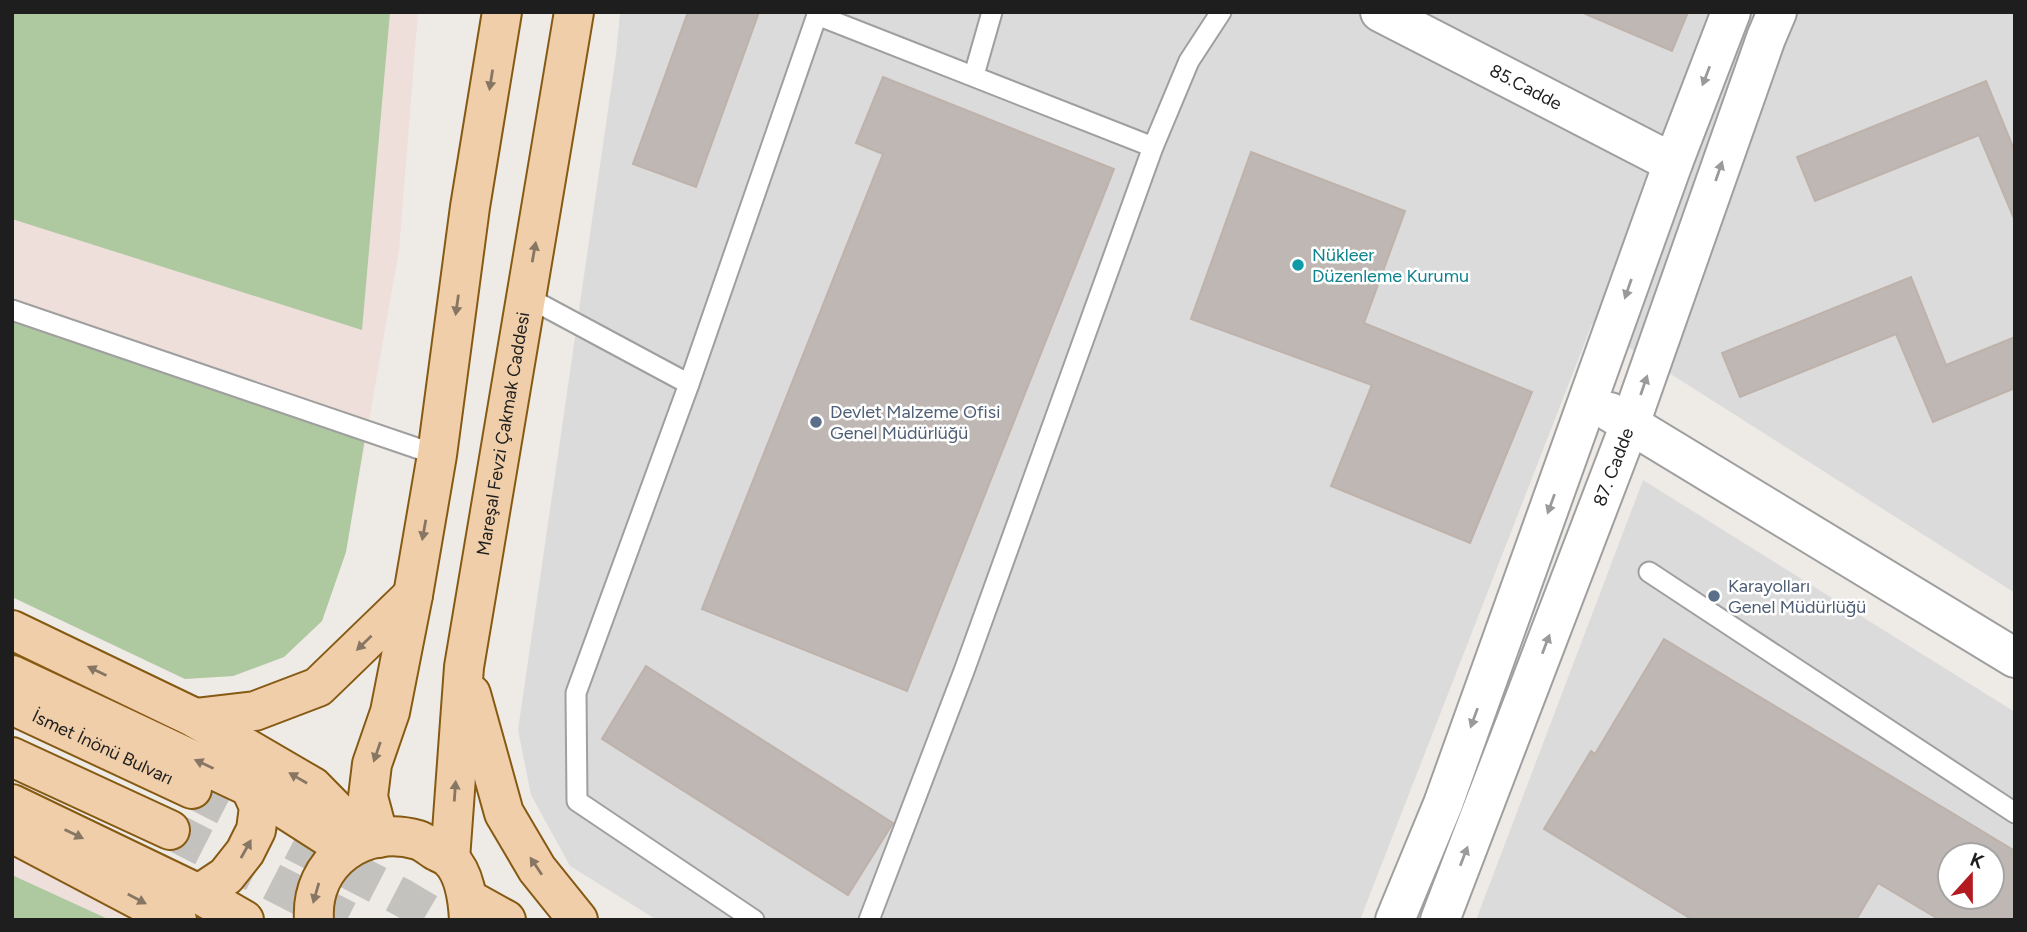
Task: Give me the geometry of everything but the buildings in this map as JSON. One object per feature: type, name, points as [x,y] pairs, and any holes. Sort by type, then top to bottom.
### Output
[{"type":"main road","points":[[364,842],[372,764],[390,712],[437,455],[470,207],[502,12]]},
{"type":"main road","name":"Mareşal Fevzi Çakmak Caddesi","points":[[450,859],[464,667],[574,12]]},
{"type":"main road","points":[[195,718],[255,711],[318,687],[413,595]]},
{"type":"main road","points":[[12,630],[195,718],[313,786],[364,842]]},
{"type":"main road","points":[[464,667],[504,813],[537,869],[578,920]]},
{"type":"main road","points":[[12,675],[364,842]]},
{"type":"main road","name":"İsmet İnönü Bulvarı","points":[[12,705],[192,789]]},
{"type":"main road","points":[[12,757],[170,830]]},
{"type":"main road","points":[[188,907],[226,876],[245,852],[256,830],[259,807],[250,786]]},
{"type":"main road","points":[[12,804],[188,907]]},
{"type":"main road","points":[[12,832],[188,907],[244,920]]},
{"type":"main road","points":[[314,920],[313,906],[318,884],[330,864],[364,842],[394,835],[420,841],[450,859],[460,875],[468,909],[506,920]]},
{"type":"street","name":"85.Cadde","points":[[1380,12],[1673,163]]},
{"type":"street","points":[[1395,920],[1443,804],[1673,163],[1731,12]]},
{"type":"street","name":"87. Cadde","points":[[1440,920],[1630,424],[1777,12]]},
{"type":"street","points":[[1589,400],[2015,658]]},
{"type":"lane","points":[[974,75],[992,12]]},
{"type":"lane","points":[[869,920],[964,671],[1153,147],[1189,61],[1221,12]]},
{"type":"lane","points":[[754,920],[577,801],[576,693],[689,384],[817,15],[1153,147]]},
{"type":"lane","points":[[527,297],[689,384]]},
{"type":"lane","points":[[12,310],[437,455]]},
{"type":"lane","points":[[1649,572],[2015,813]]},
{"type":"shaded area","points":[[12,12],[418,12],[399,250],[346,552],[322,621],[284,657],[233,676],[185,679],[12,597]]},
{"type":"shaded area","points":[[620,12],[2015,12],[2015,593],[1592,324],[1360,920],[657,920],[570,866],[531,795],[518,730]]},
{"type":"shaded area","name":"Karayolları Genel Müdürlüğü","points":[[1643,480],[2015,712],[2015,920],[1476,920]]},
{"type":"shaded area","points":[[12,836],[175,920],[12,920]]},
{"type":"green space","points":[[12,12],[390,12],[362,330],[12,219]]},
{"type":"green space","points":[[12,310],[366,432],[346,552],[322,621],[284,657],[233,676],[185,679],[12,597]]},
{"type":"green space","points":[[12,875],[110,920],[12,920]]},
{"type":"tunnel","points":[[192,789],[403,898],[440,920]]},
{"type":"tunnel","points":[[170,830],[347,920]]},
{"type":"place","name":"Nükleer Düzenleme Kurumu","points":[[1298,265]]},
{"type":"place","name":"Devlet Malzeme Ofisi Genel Müdürlüğü","points":[[816,422]]},
{"type":"place","name":"Karayolları Genel Müdürlüğü","points":[[1714,596]]}]
